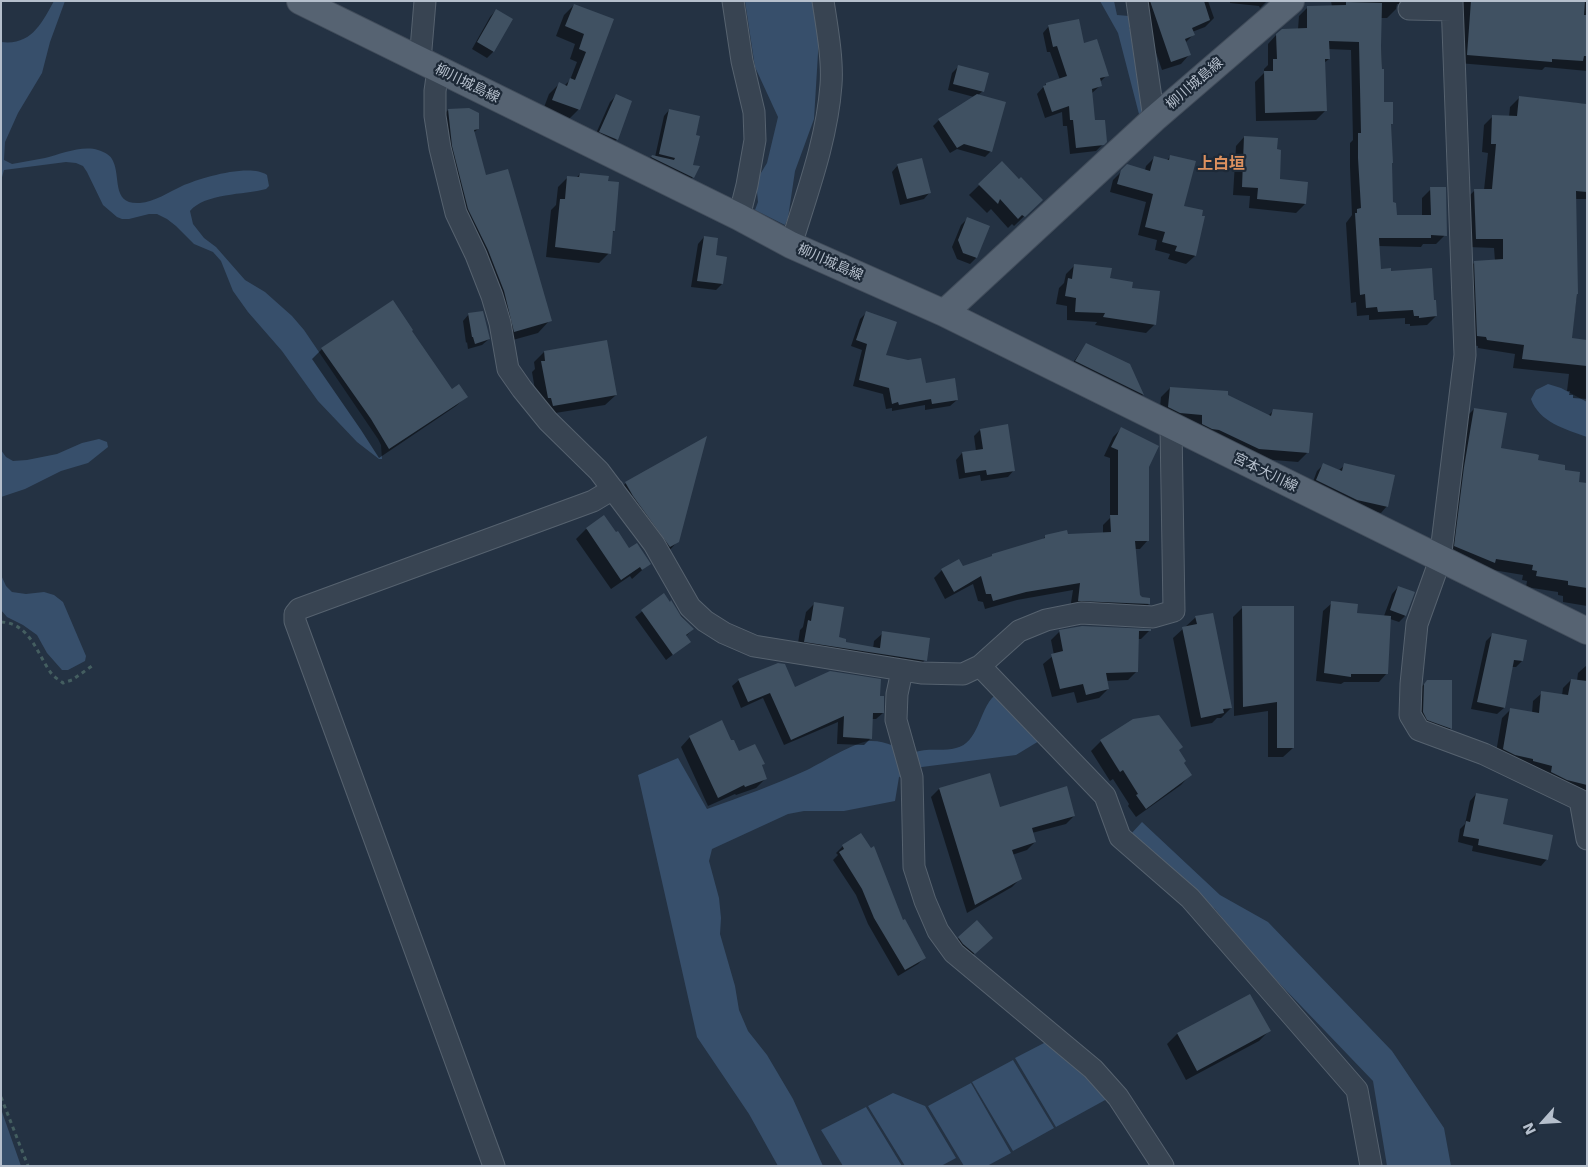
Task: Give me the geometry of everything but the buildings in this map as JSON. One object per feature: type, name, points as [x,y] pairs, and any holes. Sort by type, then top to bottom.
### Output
[{"type":"main road","name":"柳川城島線","points":[[300,1],[788,244],[944,314],[1154,119],[1291,1]]},
{"type":"main road","name":"宮本大川線","points":[[944,314],[1587,631]]},
{"type":"street","points":[[425,1],[429,66],[435,91],[440,148],[456,213],[476,255],[492,296],[500,323],[508,369],[548,421],[599,471],[654,544],[690,607],[705,621],[724,633],[754,646],[902,671],[963,674],[980,666],[1019,631],[1046,620],[1081,613],[1153,617],[1174,611],[1171,427]]},
{"type":"street","points":[[733,1],[742,61],[754,112],[755,140],[739,218]]},
{"type":"street","points":[[788,244],[821,145],[831,84],[823,1]]},
{"type":"street","points":[[1137,1],[1154,119]]},
{"type":"street","points":[[1409,9],[1452,6],[1465,355],[1440,560],[1417,624],[1410,715],[1419,730],[1484,754],[1580,800],[1587,839]]},
{"type":"street","points":[[494,1166],[294,621],[295,614],[299,609],[593,501],[612,488]]},
{"type":"street","points":[[980,666],[1105,796],[1120,837],[1190,898],[1357,1090],[1371,1166]]},
{"type":"street","points":[[902,671],[896,694],[896,720],[912,777],[914,867],[925,901],[938,931],[954,953],[1093,1070],[1118,1097],[1163,1166]]},
{"type":"path","points":[[1,622],[7,622],[24,630],[36,645],[52,673],[63,683],[72,680],[92,666]]},
{"type":"path","points":[[1,1097],[28,1166]]},
{"type":"water","points":[[54,1],[65,1],[50,42],[42,73],[18,113],[5,142],[4,160],[12,164],[78,149],[98,150],[107,154],[112,159],[121,195],[125,200],[140,203],[156,199],[190,183],[225,173],[249,171],[267,175],[269,186],[266,189],[215,198],[197,205],[190,211],[193,224],[245,280],[265,292],[292,316],[304,330],[378,439],[381,445],[382,459],[379,459],[357,442],[318,401],[282,351],[248,312],[233,291],[221,261],[213,252],[194,244],[176,226],[157,214],[129,219],[117,217],[103,205],[87,172],[83,166],[76,163],[66,162],[4,170],[1,181],[1,42],[11,42],[28,37],[40,25]]},
{"type":"water","points":[[745,1],[814,1],[819,37],[814,119],[795,171],[788,218],[785,225],[755,210],[758,202],[756,181],[767,163],[778,117],[755,67]]},
{"type":"water","points":[[1100,1],[1114,1],[1117,15],[1129,16],[1129,28],[1133,32],[1145,115],[1140,118],[1118,33]]},
{"type":"water","points":[[1548,384],[1561,388],[1587,402],[1587,437],[1554,424],[1540,414],[1531,399],[1536,390]]},
{"type":"water","points":[[99,439],[107,442],[108,447],[88,463],[61,471],[25,489],[1,497],[1,450],[6,457],[13,461],[27,460],[57,454],[82,443]]},
{"type":"water","points":[[1,575],[6,586],[12,592],[26,594],[44,592],[54,595],[63,602],[86,656],[85,661],[68,670],[62,670],[47,653],[37,635],[7,617],[1,610]]},
{"type":"water","points":[[994,696],[1039,741],[1016,755],[906,769],[907,775],[899,777],[895,801],[844,811],[804,811],[788,814],[712,849],[709,861],[719,898],[720,934],[735,986],[739,1010],[748,1031],[767,1055],[793,1099],[823,1166],[778,1166],[749,1114],[697,1037],[638,775],[678,758],[707,809],[807,770],[862,742],[881,742],[913,753],[924,750],[945,750],[964,745],[970,740],[985,709]]},
{"type":"water","points":[[1142,822],[1220,895],[1268,922],[1392,1051],[1444,1128],[1451,1166],[1387,1166],[1373,1081],[1257,960],[1215,909],[1200,898],[1130,835]]},
{"type":"water","points":[[1046,1042],[1074,1065],[1107,1099],[1056,1127],[1015,1058]]},
{"type":"water","points":[[1013,1060],[1054,1128],[1013,1151],[972,1082]]},
{"type":"water","points":[[971,1083],[1011,1153],[987,1166],[964,1166],[928,1106]]},
{"type":"water","points":[[893,1093],[925,1106],[956,1158],[941,1166],[905,1166],[868,1106]]},
{"type":"water","points":[[866,1107],[902,1166],[843,1166],[821,1130]]},
{"type":"water","points":[[1,1109],[21,1166],[1,1166]]},
{"type":"district","name":"上白垣","points":[[1221,165]]}]
